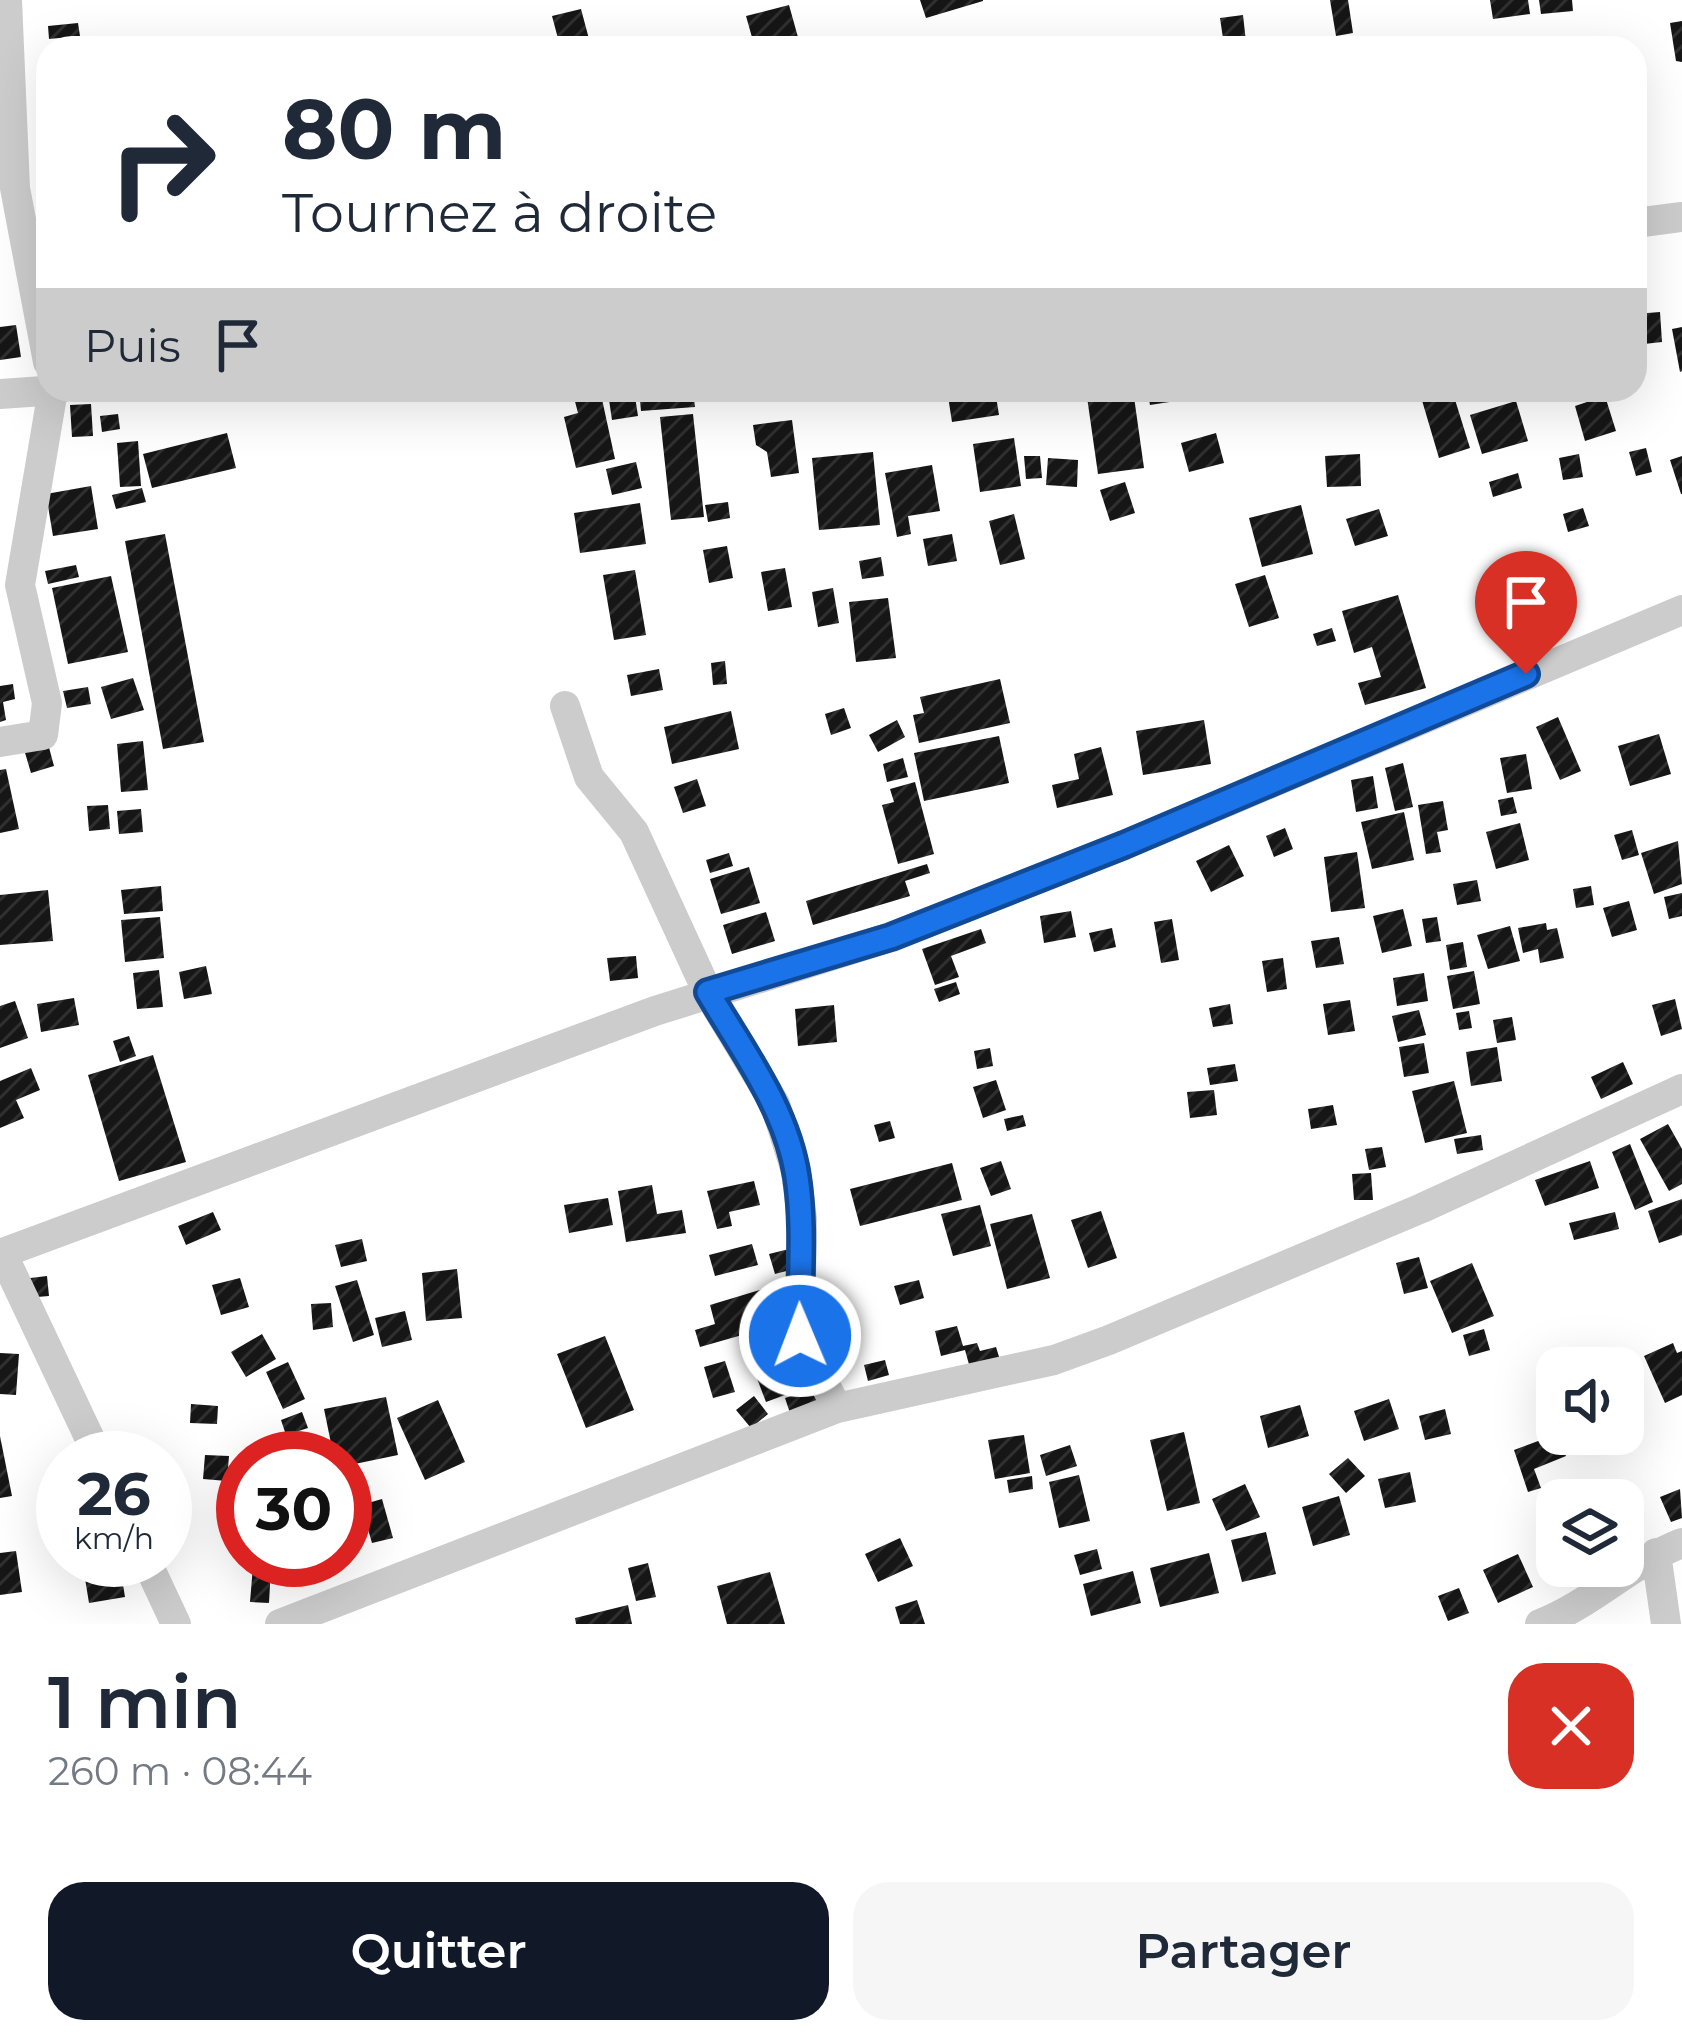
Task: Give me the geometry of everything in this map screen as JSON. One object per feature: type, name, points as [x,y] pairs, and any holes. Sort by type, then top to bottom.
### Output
[{"type":"street","points":[[7,0],[15,188],[36,299]]},
{"type":"street","points":[[1647,221],[1682,217]]},
{"type":"street","points":[[0,394],[36,391]]},
{"type":"street","points":[[0,742],[43,735],[46,703],[20,585],[53,402]]},
{"type":"street","points":[[85,1431],[2,1254],[302,1138],[708,992],[891,937],[1682,610]]},
{"type":"street","points":[[565,706],[589,777],[634,832],[708,992],[775,1104],[796,1171],[802,1219],[800,1336],[837,1408]]},
{"type":"street","points":[[280,1624],[837,1408],[1054,1360],[1109,1340],[1422,1208],[1682,1088]]},
{"type":"street","points":[[1540,1624],[1572,1612],[1669,1548]]},
{"type":"street","points":[[1666,1624],[1669,1548]]},
{"type":"street","points":[[159,1587],[176,1624]]},
{"type":"building","points":[[920,0],[983,0],[983,1],[926,18]]},
{"type":"building","points":[[1330,0],[1348,0],[1353,33],[1336,36]]},
{"type":"building","points":[[1490,0],[1528,0],[1530,14],[1493,19]]},
{"type":"building","points":[[1539,0],[1572,0],[1573,11],[1541,14]]},
{"type":"building","points":[[789,5],[798,36],[752,36],[746,16]]},
{"type":"building","points":[[581,9],[588,36],[557,36],[552,16]]},
{"type":"building","points":[[1243,15],[1245,36],[1223,36],[1220,18]]},
{"type":"building","points":[[1682,21],[1682,62],[1676,61],[1670,23]]},
{"type":"building","points":[[78,23],[80,36],[49,36],[48,26]]},
{"type":"building","points":[[1660,312],[1662,342],[1647,344],[1647,313]]},
{"type":"building","points":[[16,325],[21,357],[0,360],[0,327]]},
{"type":"building","points":[[1682,327],[1682,371],[1680,372],[1672,329]]},
{"type":"building","points":[[575,402],[603,402],[615,459],[576,468],[564,417],[578,413]]},
{"type":"building","points":[[609,402],[636,402],[638,416],[612,420]]},
{"type":"building","points":[[640,402],[694,402],[695,407],[641,411]]},
{"type":"building","points":[[949,402],[997,402],[999,415],[952,422]]},
{"type":"building","points":[[1088,402],[1135,402],[1144,468],[1098,474]]},
{"type":"building","points":[[1422,402],[1456,402],[1470,448],[1439,458]]},
{"type":"building","points":[[1516,402],[1528,441],[1482,454],[1470,415]]},
{"type":"building","points":[[1607,402],[1616,431],[1585,441],[1575,406]]},
{"type":"building","points":[[91,404],[93,436],[72,437],[70,405]]},
{"type":"building","points":[[118,414],[120,429],[102,432],[100,416]]},
{"type":"building","points":[[693,414],[704,517],[671,520],[660,417]]},
{"type":"building","points":[[792,420],[799,473],[771,477],[767,452],[756,445],[753,425]]},
{"type":"building","points":[[227,433],[236,468],[152,488],[143,454]]},
{"type":"building","points":[[1216,433],[1224,463],[1189,472],[1181,443]]},
{"type":"building","points":[[1014,438],[1021,486],[980,492],[973,444]]},
{"type":"building","points":[[138,441],[141,486],[120,487],[117,443]]},
{"type":"building","points":[[1646,448],[1652,472],[1636,476],[1629,452]]},
{"type":"building","points":[[873,452],[880,525],[819,530],[812,458]]},
{"type":"building","points":[[1360,454],[1361,486],[1327,487],[1325,456]]},
{"type":"building","points":[[1579,454],[1583,477],[1563,480],[1559,458]]},
{"type":"building","points":[[1024,456],[1040,456],[1042,478],[1026,479]]},
{"type":"building","points":[[1682,456],[1682,494],[1681,494],[1670,460]]},
{"type":"building","points":[[1048,458],[1078,460],[1077,487],[1046,485]]},
{"type":"building","points":[[636,462],[642,488],[612,495],[606,469]]},
{"type":"building","points":[[932,465],[940,511],[908,516],[911,534],[897,537],[885,473]]},
{"type":"building","points":[[1518,473],[1522,488],[1493,497],[1489,482]]},
{"type":"building","points":[[1125,482],[1135,513],[1110,521],[1100,490]]},
{"type":"building","points":[[91,486],[98,529],[53,536],[46,494]]},
{"type":"building","points":[[142,488],[146,502],[116,509],[112,495]]},
{"type":"building","points":[[728,502],[730,518],[708,522],[705,505]]},
{"type":"building","points":[[640,503],[646,544],[580,553],[574,513]]},
{"type":"building","points":[[1301,505],[1313,554],[1262,567],[1249,518]]},
{"type":"building","points":[[1583,508],[1589,526],[1568,532],[1563,514]]},
{"type":"building","points":[[1379,509],[1388,536],[1355,546],[1346,519]]},
{"type":"building","points":[[1014,514],[1025,559],[1000,565],[989,521]]},
{"type":"building","points":[[165,534],[204,742],[163,749],[125,541]]},
{"type":"building","points":[[952,534],[957,561],[928,566],[923,539]]},
{"type":"building","points":[[727,546],[733,578],[709,583],[703,550]]},
{"type":"building","points":[[881,557],[884,576],[862,579],[859,561]]},
{"type":"building","points":[[76,565],[79,577],[48,584],[45,571]]},
{"type":"building","points":[[785,568],[792,607],[768,611],[761,572]]},
{"type":"building","points":[[635,570],[646,635],[614,640],[603,575]]},
{"type":"building","points":[[1265,575],[1279,618],[1249,627],[1235,584]]},
{"type":"building","points":[[111,576],[128,652],[68,664],[52,588]]},
{"type":"building","points":[[833,588],[839,623],[818,627],[812,592]]},
{"type":"building","points":[[1398,595],[1426,688],[1365,705],[1358,683],[1381,677],[1372,647],[1354,653],[1342,611]]},
{"type":"building","points":[[888,598],[896,658],[856,662],[849,602]]},
{"type":"building","points":[[1332,628],[1336,641],[1317,646],[1313,634]]},
{"type":"building","points":[[725,661],[727,684],[713,685],[711,663]]},
{"type":"building","points":[[659,669],[663,690],[631,696],[627,675]]},
{"type":"building","points":[[133,678],[144,710],[111,719],[101,687]]},
{"type":"building","points":[[1000,679],[1010,723],[919,743],[913,715],[924,713],[920,697]]},
{"type":"building","points":[[13,684],[15,699],[3,702],[6,720],[0,722],[0,686]]},
{"type":"building","points":[[88,687],[91,704],[67,708],[63,691]]},
{"type":"building","points":[[844,708],[851,728],[831,735],[825,714]]},
{"type":"building","points":[[731,711],[739,749],[672,764],[664,727]]},
{"type":"building","points":[[1558,717],[1581,771],[1560,780],[1536,727]]},
{"type":"building","points":[[897,720],[905,737],[878,752],[869,735]]},
{"type":"building","points":[[1204,720],[1211,764],[1143,775],[1136,731]]},
{"type":"building","points":[[1659,734],[1671,774],[1630,786],[1618,746]]},
{"type":"building","points":[[999,736],[1009,783],[924,801],[914,753]]},
{"type":"building","points":[[47,740],[54,766],[31,773],[23,746]]},
{"type":"building","points":[[143,741],[148,790],[121,792],[117,744]]},
{"type":"building","points":[[1101,747],[1113,795],[1057,808],[1052,785],[1079,779],[1074,754]]},
{"type":"building","points":[[1526,754],[1532,789],[1507,793],[1500,758]]},
{"type":"building","points":[[903,758],[908,777],[887,782],[883,764]]},
{"type":"building","points":[[1403,763],[1413,807],[1395,811],[1385,768]]},
{"type":"building","points":[[6,769],[19,829],[0,833],[0,770]]},
{"type":"building","points":[[1373,776],[1378,808],[1356,812],[1351,780]]},
{"type":"building","points":[[697,779],[706,806],[683,813],[674,787]]},
{"type":"building","points":[[915,782],[934,854],[898,864],[882,805],[894,802],[890,789]]},
{"type":"building","points":[[1513,797],[1517,813],[1501,816],[1498,800]]},
{"type":"building","points":[[1443,801],[1448,830],[1437,832],[1441,852],[1426,854],[1418,805]]},
{"type":"building","points":[[108,805],[110,829],[89,831],[87,806]]},
{"type":"building","points":[[141,809],[143,832],[119,834],[117,811]]},
{"type":"building","points":[[1404,812],[1414,860],[1372,869],[1361,822]]},
{"type":"building","points":[[1520,823],[1529,860],[1496,869],[1486,832]]},
{"type":"building","points":[[1285,828],[1293,849],[1274,857],[1266,836]]},
{"type":"building","points":[[1632,830],[1639,855],[1622,860],[1614,835]]},
{"type":"building","points":[[1678,841],[1682,884],[1654,894],[1641,853]]},
{"type":"building","points":[[1229,845],[1244,876],[1211,892],[1196,861]]},
{"type":"building","points":[[1357,852],[1365,908],[1331,912],[1324,857]]},
{"type":"building","points":[[729,853],[733,866],[710,873],[706,860]]},
{"type":"building","points":[[927,864],[930,873],[905,881],[910,896],[813,925],[806,901]]},
{"type":"building","points":[[749,867],[760,903],[721,914],[710,879]]},
{"type":"building","points":[[1477,880],[1481,901],[1457,905],[1453,884]]},
{"type":"building","points":[[161,886],[163,911],[124,914],[121,890]]},
{"type":"building","points":[[1591,886],[1594,905],[1576,908],[1573,889]]},
{"type":"building","points":[[48,890],[53,941],[0,945],[0,895]]},
{"type":"building","points":[[1682,893],[1682,916],[1669,919],[1664,897]]},
{"type":"building","points":[[1629,901],[1637,930],[1612,937],[1603,908]]},
{"type":"building","points":[[1403,909],[1412,946],[1382,953],[1373,916]]},
{"type":"building","points":[[1071,911],[1076,937],[1044,943],[1040,916]]},
{"type":"building","points":[[766,912],[775,941],[732,954],[723,925]]},
{"type":"building","points":[[160,917],[164,958],[125,962],[121,920]]},
{"type":"building","points":[[1437,917],[1441,941],[1426,943],[1422,919]]},
{"type":"building","points":[[1172,919],[1179,960],[1161,963],[1154,922]]},
{"type":"building","points":[[1546,923],[1547,930],[1557,928],[1564,958],[1540,963],[1538,949],[1523,953],[1518,928]]},
{"type":"building","points":[[1510,926],[1520,961],[1488,969],[1477,935]]},
{"type":"building","points":[[1112,928],[1116,947],[1094,952],[1089,933]]},
{"type":"building","points":[[981,929],[986,943],[951,956],[959,977],[935,985],[922,949]]},
{"type":"building","points":[[1339,937],[1344,964],[1316,968],[1311,941]]},
{"type":"building","points":[[1463,942],[1467,967],[1450,970],[1446,945]]},
{"type":"building","points":[[636,956],[638,978],[610,981],[607,958]]},
{"type":"building","points":[[1283,958],[1287,989],[1267,992],[1262,961]]},
{"type":"building","points":[[206,966],[212,994],[184,999],[179,972]]},
{"type":"building","points":[[159,970],[163,1007],[137,1009],[133,973]]},
{"type":"building","points":[[1474,971],[1480,1004],[1453,1009],[1447,976]]},
{"type":"building","points":[[1424,973],[1428,1001],[1397,1006],[1393,978]]},
{"type":"building","points":[[956,982],[960,994],[939,1002],[934,989]]},
{"type":"building","points":[[74,998],[79,1025],[41,1032],[37,1004]]},
{"type":"building","points":[[1675,999],[1682,1029],[1661,1036],[1652,1005]]},
{"type":"building","points":[[1350,1000],[1355,1031],[1328,1035],[1323,1004]]},
{"type":"building","points":[[15,1001],[28,1038],[0,1048],[0,1006]]},
{"type":"building","points":[[1230,1004],[1233,1024],[1213,1027],[1209,1008]]},
{"type":"building","points":[[834,1005],[837,1042],[798,1046],[795,1009]]},
{"type":"building","points":[[1419,1010],[1426,1035],[1398,1042],[1392,1016]]},
{"type":"building","points":[[1469,1011],[1472,1028],[1459,1030],[1456,1013]]},
{"type":"building","points":[[1512,1017],[1516,1040],[1497,1043],[1493,1020]]},
{"type":"building","points":[[129,1036],[136,1056],[120,1062],[113,1041]]},
{"type":"building","points":[[1424,1043],[1429,1073],[1404,1077],[1399,1047]]},
{"type":"building","points":[[1497,1047],[1502,1081],[1471,1086],[1466,1052]]},
{"type":"building","points":[[990,1048],[993,1066],[977,1069],[974,1051]]},
{"type":"building","points":[[153,1055],[186,1162],[119,1181],[88,1075]]},
{"type":"building","points":[[1623,1062],[1633,1084],[1601,1099],[1591,1077]]},
{"type":"building","points":[[1235,1064],[1238,1081],[1210,1085],[1207,1068]]},
{"type":"building","points":[[31,1068],[40,1090],[16,1100],[24,1118],[0,1128],[0,1081]]},
{"type":"building","points":[[996,1080],[1006,1110],[983,1118],[973,1087]]},
{"type":"building","points":[[1454,1081],[1467,1133],[1425,1143],[1412,1091]]},
{"type":"building","points":[[1214,1090],[1217,1115],[1190,1118],[1187,1092]]},
{"type":"building","points":[[1333,1105],[1337,1125],[1311,1129],[1308,1109]]},
{"type":"building","points":[[1023,1115],[1026,1126],[1007,1131],[1004,1119]]},
{"type":"building","points":[[890,1121],[895,1138],[879,1142],[874,1125]]},
{"type":"building","points":[[1668,1124],[1682,1149],[1682,1184],[1669,1191],[1640,1139]]},
{"type":"building","points":[[1481,1135],[1483,1150],[1457,1154],[1454,1139]]},
{"type":"building","points":[[1630,1144],[1653,1202],[1635,1210],[1612,1152]]},
{"type":"building","points":[[1382,1147],[1386,1167],[1369,1170],[1365,1149]]},
{"type":"building","points":[[1001,1161],[1011,1189],[991,1196],[980,1168]]},
{"type":"building","points":[[1590,1161],[1599,1188],[1545,1206],[1535,1180]]},
{"type":"building","points":[[952,1163],[962,1200],[860,1226],[850,1189]]},
{"type":"building","points":[[1371,1173],[1373,1200],[1354,1200],[1352,1174]]},
{"type":"building","points":[[754,1181],[760,1205],[729,1212],[732,1226],[717,1229],[707,1191]]},
{"type":"building","points":[[652,1185],[657,1214],[682,1210],[686,1233],[626,1242],[618,1191]]},
{"type":"building","points":[[608,1198],[613,1225],[569,1233],[564,1205]]},
{"type":"building","points":[[1682,1199],[1682,1235],[1659,1243],[1648,1211]]},
{"type":"building","points":[[980,1205],[991,1246],[953,1256],[941,1214]]},
{"type":"building","points":[[1101,1211],[1117,1258],[1088,1268],[1071,1220]]},
{"type":"building","points":[[213,1212],[221,1230],[186,1245],[178,1226]]},
{"type":"building","points":[[1615,1212],[1619,1229],[1574,1240],[1569,1223]]},
{"type":"building","points":[[1032,1214],[1050,1278],[1007,1289],[990,1224]]},
{"type":"building","points":[[362,1239],[367,1261],[341,1267],[335,1245]]},
{"type":"building","points":[[752,1244],[758,1265],[715,1276],[709,1255]]},
{"type":"building","points":[[793,1248],[798,1268],[775,1274],[769,1254]]},
{"type":"building","points":[[1419,1257],[1428,1288],[1404,1294],[1396,1263]]},
{"type":"building","points":[[1472,1263],[1494,1316],[1452,1333],[1430,1281]]},
{"type":"building","points":[[457,1269],[462,1318],[426,1321],[422,1273]]},
{"type":"building","points":[[47,1276],[49,1296],[25,1298],[22,1279]]},
{"type":"building","points":[[240,1278],[249,1307],[221,1315],[212,1285]]},
{"type":"building","points":[[357,1280],[374,1335],[353,1342],[335,1286]]},
{"type":"building","points":[[919,1280],[924,1298],[900,1305],[894,1286]]},
{"type":"building","points":[[763,1289],[774,1326],[700,1347],[695,1330],[715,1324],[710,1305]]},
{"type":"building","points":[[331,1303],[333,1327],[313,1330],[311,1304]]},
{"type":"building","points":[[405,1311],[412,1340],[382,1347],[375,1318]]},
{"type":"building","points":[[957,1326],[963,1346],[977,1343],[980,1351],[996,1347],[1000,1360],[970,1368],[965,1350],[941,1356],[935,1331]]},
{"type":"building","points":[[1484,1329],[1490,1350],[1469,1356],[1463,1335]]},
{"type":"building","points":[[262,1334],[276,1359],[246,1377],[231,1352]]},
{"type":"building","points":[[605,1336],[634,1410],[586,1428],[557,1354]]},
{"type":"building","points":[[1673,1343],[1677,1353],[1682,1351],[1682,1395],[1665,1403],[1644,1356]]},
{"type":"building","points":[[767,1348],[785,1395],[766,1402],[748,1355]]},
{"type":"building","points":[[0,1353],[19,1354],[16,1395],[0,1394]]},
{"type":"building","points":[[885,1360],[889,1375],[868,1381],[864,1365]]},
{"type":"building","points":[[725,1361],[735,1392],[713,1398],[704,1367]]},
{"type":"building","points":[[288,1362],[305,1399],[283,1409],[266,1372]]},
{"type":"building","points":[[817,1388],[822,1404],[790,1413],[785,1398]]},
{"type":"building","points":[[754,1396],[768,1414],[751,1428],[736,1410]]},
{"type":"building","points":[[386,1397],[398,1455],[372,1460],[372,1431],[328,1431],[324,1409]]},
{"type":"building","points":[[1389,1399],[1399,1429],[1364,1441],[1354,1411]]},
{"type":"building","points":[[438,1400],[465,1462],[425,1480],[397,1418]]},
{"type":"building","points":[[191,1404],[218,1406],[217,1424],[190,1423]]},
{"type":"building","points":[[1300,1405],[1309,1436],[1268,1448],[1260,1416]]},
{"type":"building","points":[[1445,1409],[1451,1434],[1425,1440],[1419,1416]]},
{"type":"building","points":[[302,1412],[308,1428],[285,1431],[281,1420]]},
{"type":"building","points":[[1184,1432],[1200,1503],[1167,1511],[1150,1440]]},
{"type":"building","points":[[1024,1435],[1030,1473],[995,1479],[988,1440]]},
{"type":"building","points":[[0,1436],[12,1496],[0,1498]]},
{"type":"building","points":[[1536,1442],[1536,1455],[1566,1456],[1534,1469],[1536,1490],[1528,1492],[1514,1450]]},
{"type":"building","points":[[1070,1445],[1077,1466],[1046,1476],[1040,1455]]},
{"type":"building","points":[[205,1455],[216,1455],[216,1480],[203,1479]]},
{"type":"building","points":[[1348,1458],[1365,1476],[1346,1493],[1329,1474]]},
{"type":"building","points":[[1410,1472],[1416,1502],[1385,1508],[1378,1479]]},
{"type":"building","points":[[1079,1475],[1090,1521],[1059,1528],[1049,1482]]},
{"type":"building","points":[[1032,1476],[1033,1489],[1009,1493],[1007,1480]]},
{"type":"building","points":[[1245,1484],[1260,1517],[1226,1531],[1212,1499]]},
{"type":"building","points":[[1680,1489],[1682,1518],[1671,1522],[1660,1497]]},
{"type":"building","points":[[1339,1496],[1350,1535],[1313,1546],[1302,1507]]},
{"type":"building","points":[[382,1499],[393,1538],[372,1543],[372,1502]]},
{"type":"building","points":[[1266,1532],[1276,1574],[1242,1582],[1231,1540]]},
{"type":"building","points":[[900,1538],[913,1566],[878,1582],[865,1554]]},
{"type":"building","points":[[1097,1549],[1102,1569],[1080,1575],[1074,1555]]},
{"type":"building","points":[[16,1551],[22,1592],[0,1595],[0,1553]]},
{"type":"building","points":[[1209,1553],[1219,1593],[1160,1607],[1150,1568]]},
{"type":"building","points":[[1518,1554],[1533,1587],[1498,1603],[1483,1570]]},
{"type":"building","points":[[648,1563],[656,1597],[636,1601],[628,1568]]},
{"type":"building","points":[[1133,1571],[1141,1603],[1091,1616],[1083,1584]]},
{"type":"building","points":[[770,1572],[785,1624],[727,1624],[717,1586]]},
{"type":"building","points":[[86,1587],[123,1587],[125,1597],[89,1603]]},
{"type":"building","points":[[251,1587],[270,1587],[269,1603],[250,1602]]},
{"type":"building","points":[[1459,1588],[1469,1613],[1448,1621],[1438,1596]]},
{"type":"building","points":[[917,1600],[925,1624],[900,1624],[895,1607]]},
{"type":"building","points":[[628,1605],[632,1624],[576,1624],[575,1618]]},
{"type":"route","points":[[800,1336],[802,1219],[796,1171],[775,1104],[708,992],[891,937],[1124,845],[1526,674]]}]
